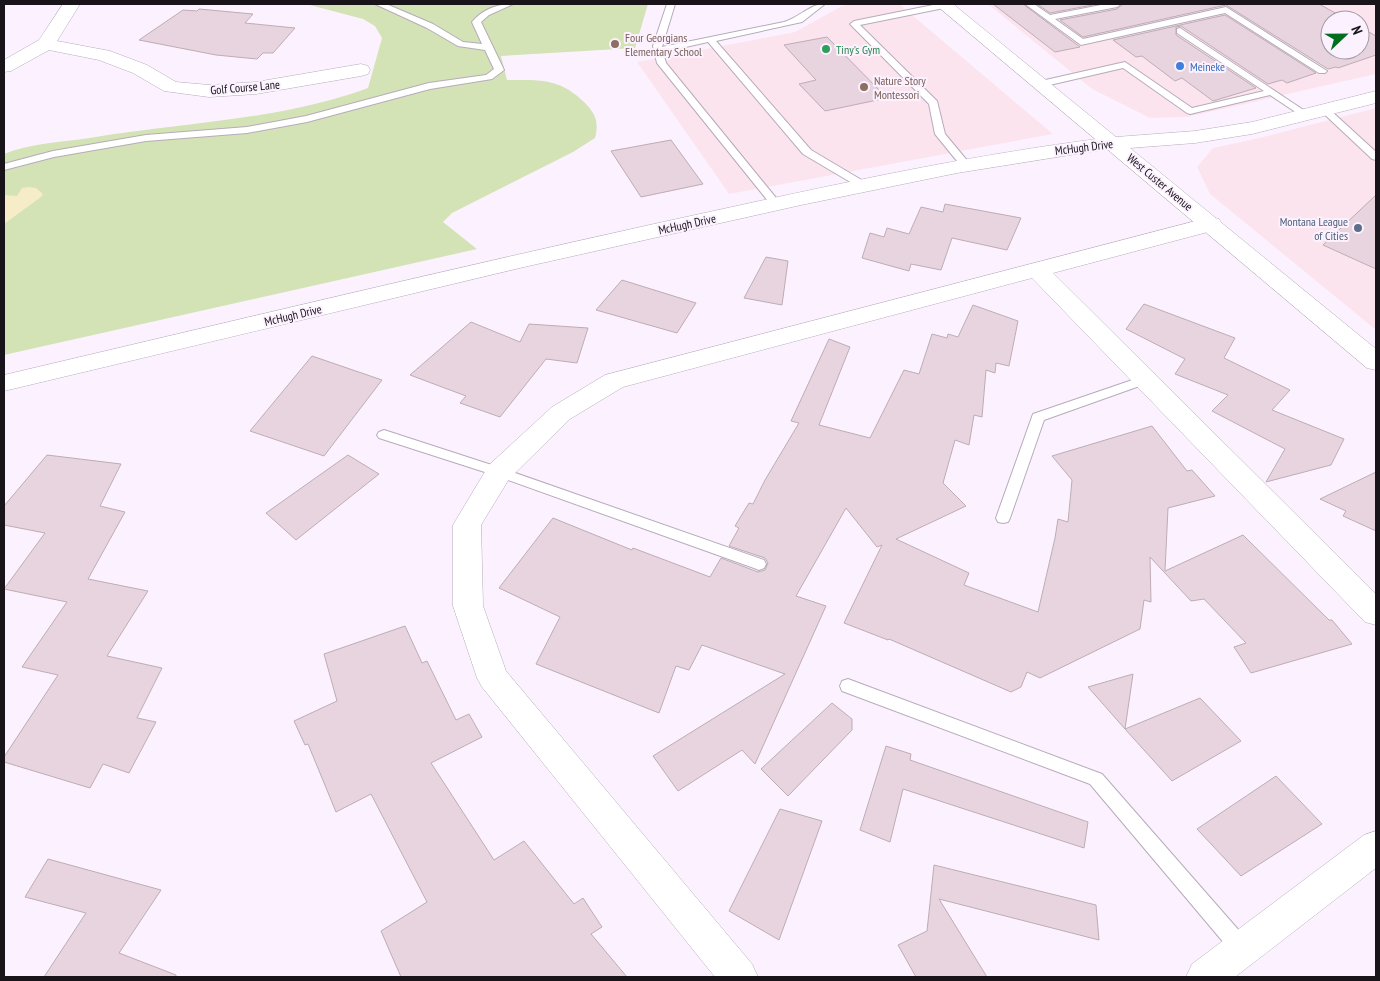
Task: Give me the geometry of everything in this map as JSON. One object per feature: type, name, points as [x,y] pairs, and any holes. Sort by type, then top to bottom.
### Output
[{"type":"street","points":[[4,67],[46,44],[71,4]]},
{"type":"street","name":"West Custer Avenue","points":[[944,4],[1376,362]]},
{"type":"street","name":"Golf Course Lane","points":[[46,44],[104,55],[140,68],[171,87],[209,91],[256,88],[361,70]]},
{"type":"street","name":"McHugh Drive","points":[[4,383],[531,258],[861,184],[965,164],[1113,143],[1195,137],[1252,128],[1376,97]]},
{"type":"street","points":[[739,977],[493,678],[468,606],[467,525],[498,472],[561,413],[614,381],[1211,224]]},
{"type":"street","points":[[1037,270],[1376,613]]},
{"type":"street","points":[[1205,977],[1376,847]]},
{"type":"lane","points":[[379,4],[430,26],[460,44],[488,48]]},
{"type":"lane","points":[[4,167],[53,154],[146,138],[248,130],[298,121],[429,86],[489,76],[499,70],[476,22],[486,12],[509,4]]},
{"type":"lane","points":[[671,4],[657,46],[662,63],[776,204]]},
{"type":"lane","points":[[658,50],[786,24],[799,20],[821,4]]},
{"type":"lane","points":[[944,4],[854,24],[934,103],[940,134],[965,164]]},
{"type":"lane","points":[[1029,4],[1081,42],[1226,10],[1322,71]]},
{"type":"lane","points":[[1048,18],[1117,4]]},
{"type":"lane","points":[[1180,31],[1272,92],[1316,113],[1376,157]]},
{"type":"lane","points":[[710,40],[807,152],[861,184]]},
{"type":"lane","points":[[1041,84],[1125,65],[1190,111],[1272,92]]},
{"type":"lane","points":[[1003,518],[1038,417],[1144,380]]},
{"type":"lane","points":[[384,435],[498,472],[759,564]]},
{"type":"lane","points":[[848,686],[1096,778],[1242,949]]},
{"type":"shaded area","points":[[852,4],[899,4],[1053,134],[729,194],[637,62],[795,32],[842,6]]},
{"type":"shaded area","points":[[988,4],[1376,4],[1376,74],[1187,117],[1150,118],[1092,89]]},
{"type":"shaded area","points":[[1376,108],[1376,330],[1210,194],[1197,167],[1213,148]]},
{"type":"green space","points":[[306,4],[648,4],[635,48],[501,56],[507,80],[549,82],[567,89],[576,95],[589,107],[594,115],[596,133],[595,138],[573,152],[452,213],[443,222],[477,249],[4,355],[4,154],[46,143],[265,114],[334,99],[368,88],[382,38],[375,26],[363,19]]},
{"type":"sand","points":[[22,188],[36,188],[43,194],[4,224],[4,195],[17,196]]},
{"type":"building","points":[[993,4],[1023,4],[1080,47],[1055,52]]},
{"type":"building","points":[[1037,4],[1098,4],[1050,13]]},
{"type":"building","points":[[1123,4],[1319,4],[1330,10],[1320,10],[1320,60],[1361,60],[1338,68],[1328,69],[1226,5],[1083,37],[1060,20],[1117,9]]},
{"type":"building","points":[[199,9],[253,14],[245,23],[295,28],[273,53],[263,53],[257,59],[216,55],[139,40],[183,10],[197,11]]},
{"type":"building","points":[[1225,15],[1316,73],[1287,83],[1282,80],[1268,84],[1181,26],[1176,27],[1176,35],[1256,88],[1213,101],[1182,78],[1175,81],[1142,56],[1136,57],[1113,40]]},
{"type":"building","points":[[1370,33],[1376,36],[1376,55],[1370,57]]},
{"type":"building","points":[[827,37],[887,98],[825,111],[799,84],[816,80],[784,45]]},
{"type":"building","points":[[671,140],[703,184],[641,197],[611,151]]},
{"type":"building","name":"Montana League of Cities","points":[[1376,195],[1376,269],[1323,245]]},
{"type":"building","points":[[945,204],[1021,218],[1007,250],[952,238],[941,270],[911,264],[909,271],[862,258],[870,233],[884,237],[887,228],[909,234],[921,207],[943,212]]},
{"type":"building","points":[[766,257],[788,261],[782,305],[744,298]]},
{"type":"building","points":[[622,280],[696,303],[677,333],[596,310]]},
{"type":"building","points":[[1144,304],[1235,338],[1224,358],[1290,390],[1272,410],[1344,439],[1331,465],[1266,482],[1285,449],[1212,411],[1228,395],[1175,374],[1185,359],[1126,329]]},
{"type":"building","points":[[973,305],[1018,321],[1009,366],[996,363],[995,373],[986,370],[982,417],[974,415],[969,445],[955,440],[943,483],[966,506],[896,539],[969,573],[964,585],[1038,612],[1058,519],[1068,522],[1072,480],[1052,456],[1152,426],[1187,471],[1192,470],[1215,496],[1168,508],[1165,571],[1243,535],[1329,620],[1332,620],[1352,644],[1251,673],[1234,647],[1246,643],[1204,599],[1191,601],[1150,557],[1151,602],[1144,600],[1140,629],[1040,678],[1027,672],[1021,687],[1011,692],[889,639],[844,623],[882,545],[877,547],[846,508],[796,596],[826,606],[755,764],[742,750],[678,791],[653,756],[785,674],[702,645],[689,670],[676,666],[659,713],[536,664],[560,617],[499,588],[553,518],[632,550],[633,548],[710,577],[721,558],[758,572],[765,570],[768,563],[765,558],[729,546],[739,528],[735,526],[749,503],[753,504],[799,423],[791,421],[829,339],[850,347],[819,425],[870,438],[904,370],[919,374],[932,334],[947,338],[948,334],[958,337]]},
{"type":"building","points":[[471,322],[520,342],[529,324],[588,328],[577,363],[546,359],[500,417],[460,403],[466,396],[410,375]]},
{"type":"building","points":[[312,356],[382,380],[324,456],[250,431]]},
{"type":"building","points":[[47,455],[121,464],[100,506],[125,512],[88,579],[148,591],[107,656],[162,668],[137,718],[156,722],[129,773],[103,764],[90,788],[4,762],[4,757],[58,675],[22,667],[67,602],[4,589],[45,533],[4,525],[4,506]]},
{"type":"building","points":[[348,455],[379,474],[296,540],[266,513]]},
{"type":"building","points":[[1376,472],[1376,531],[1343,516],[1346,511],[1320,499]]},
{"type":"building","points":[[405,626],[422,663],[427,661],[456,720],[469,714],[482,737],[431,763],[494,860],[524,841],[574,904],[583,898],[602,927],[591,934],[627,977],[401,977],[381,931],[427,902],[371,794],[336,812],[308,744],[305,745],[294,721],[337,701],[324,654]]},
{"type":"building","points":[[1133,674],[1125,729],[1088,687]]},
{"type":"building","points":[[1200,698],[1241,741],[1172,781],[1125,729]]},
{"type":"building","points":[[832,703],[852,719],[852,730],[788,796],[761,769]]},
{"type":"building","points":[[886,746],[911,754],[910,760],[1088,822],[1084,848],[903,789],[890,842],[860,830]]},
{"type":"building","points":[[1276,776],[1322,824],[1241,876],[1197,829]]},
{"type":"building","points":[[780,809],[822,821],[779,940],[729,911]]},
{"type":"building","points":[[48,859],[161,890],[119,953],[176,975],[176,977],[44,977],[86,913],[25,897]]},
{"type":"building","points":[[934,865],[1096,905],[1099,940],[939,899],[987,977],[916,977],[898,945],[927,931]]},
{"type":"place","name":"Four Georgians Elementary School","points":[[615,44]]},
{"type":"place","name":"Tiny's Gym","points":[[826,49]]},
{"type":"place","name":"Meineke","points":[[1180,66]]},
{"type":"place","name":"Nature Story Montessori","points":[[864,87]]},
{"type":"place","name":"Montana League of Cities","points":[[1358,228]]}]
